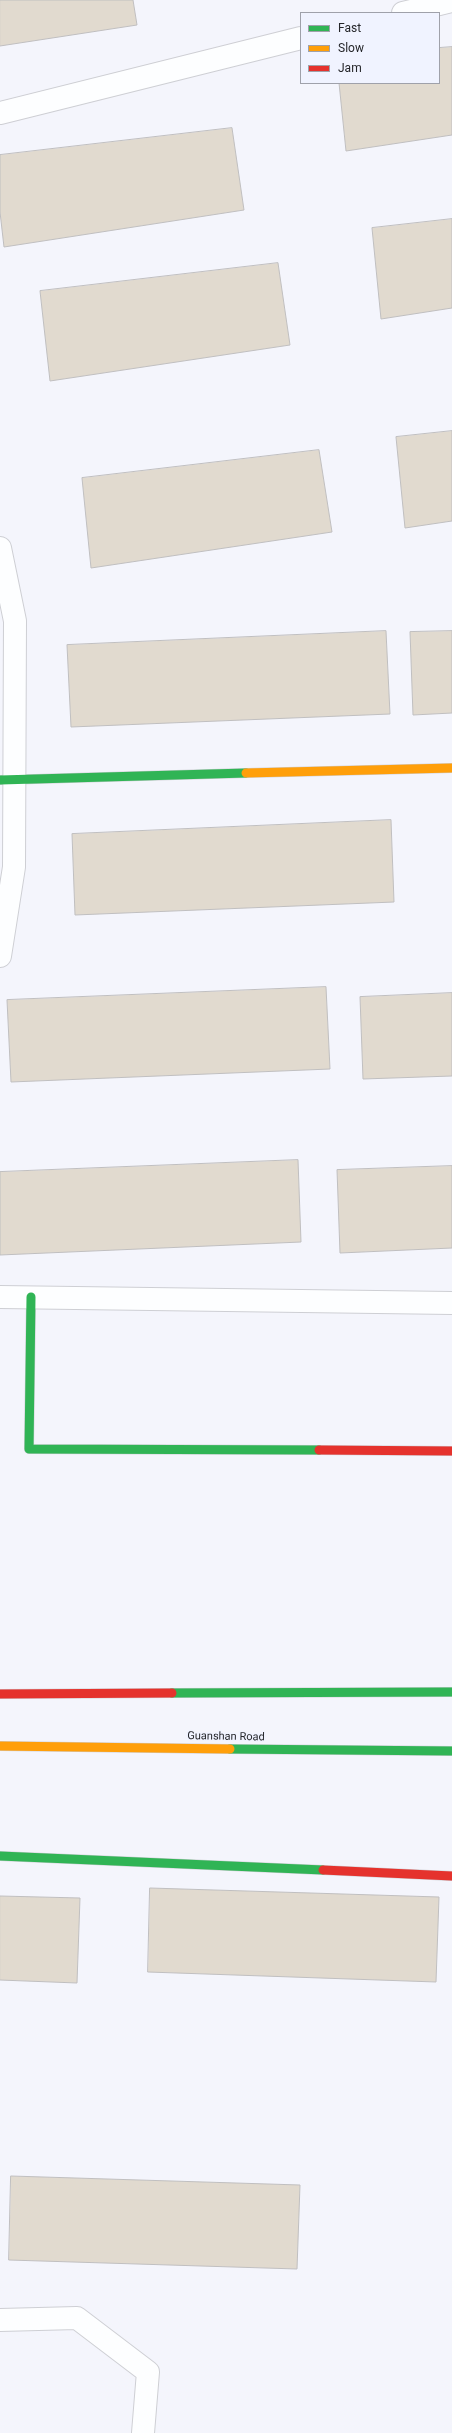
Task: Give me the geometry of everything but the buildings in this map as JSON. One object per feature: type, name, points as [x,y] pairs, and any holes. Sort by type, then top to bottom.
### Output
[{"type":"street","points":[[407,12],[452,1]]},
{"type":"street","points":[[0,113],[300,38]]},
{"type":"street","points":[[0,548],[15,621],[7,780],[14,867],[0,956]]},
{"type":"street","points":[[7,780],[452,768]]},
{"type":"street","points":[[0,1297],[452,1303]]},
{"type":"street","points":[[31,1297],[29,1449],[452,1451]]},
{"type":"street","points":[[0,1694],[452,1692]]},
{"type":"street","name":"Guanshan Road","points":[[0,1746],[452,1751]]},
{"type":"street","points":[[0,1856],[452,1876]]},
{"type":"street","points":[[0,2320],[77,2318],[148,2372],[143,2433]]},
{"type":"traffic: fast","points":[[0,780],[246,773]]},
{"type":"traffic: fast","points":[[31,1297],[29,1449],[319,1450]]},
{"type":"traffic: fast","points":[[172,1693],[452,1692]]},
{"type":"traffic: fast","points":[[230,1749],[452,1751]]},
{"type":"traffic: fast","points":[[0,1856],[323,1870]]},
{"type":"traffic: slow","points":[[246,773],[452,768]]},
{"type":"traffic: slow","points":[[0,1746],[230,1749]]},
{"type":"traffic: jam","points":[[319,1450],[452,1451]]},
{"type":"traffic: jam","points":[[0,1694],[172,1693]]},
{"type":"traffic: jam","points":[[323,1870],[452,1876]]}]
